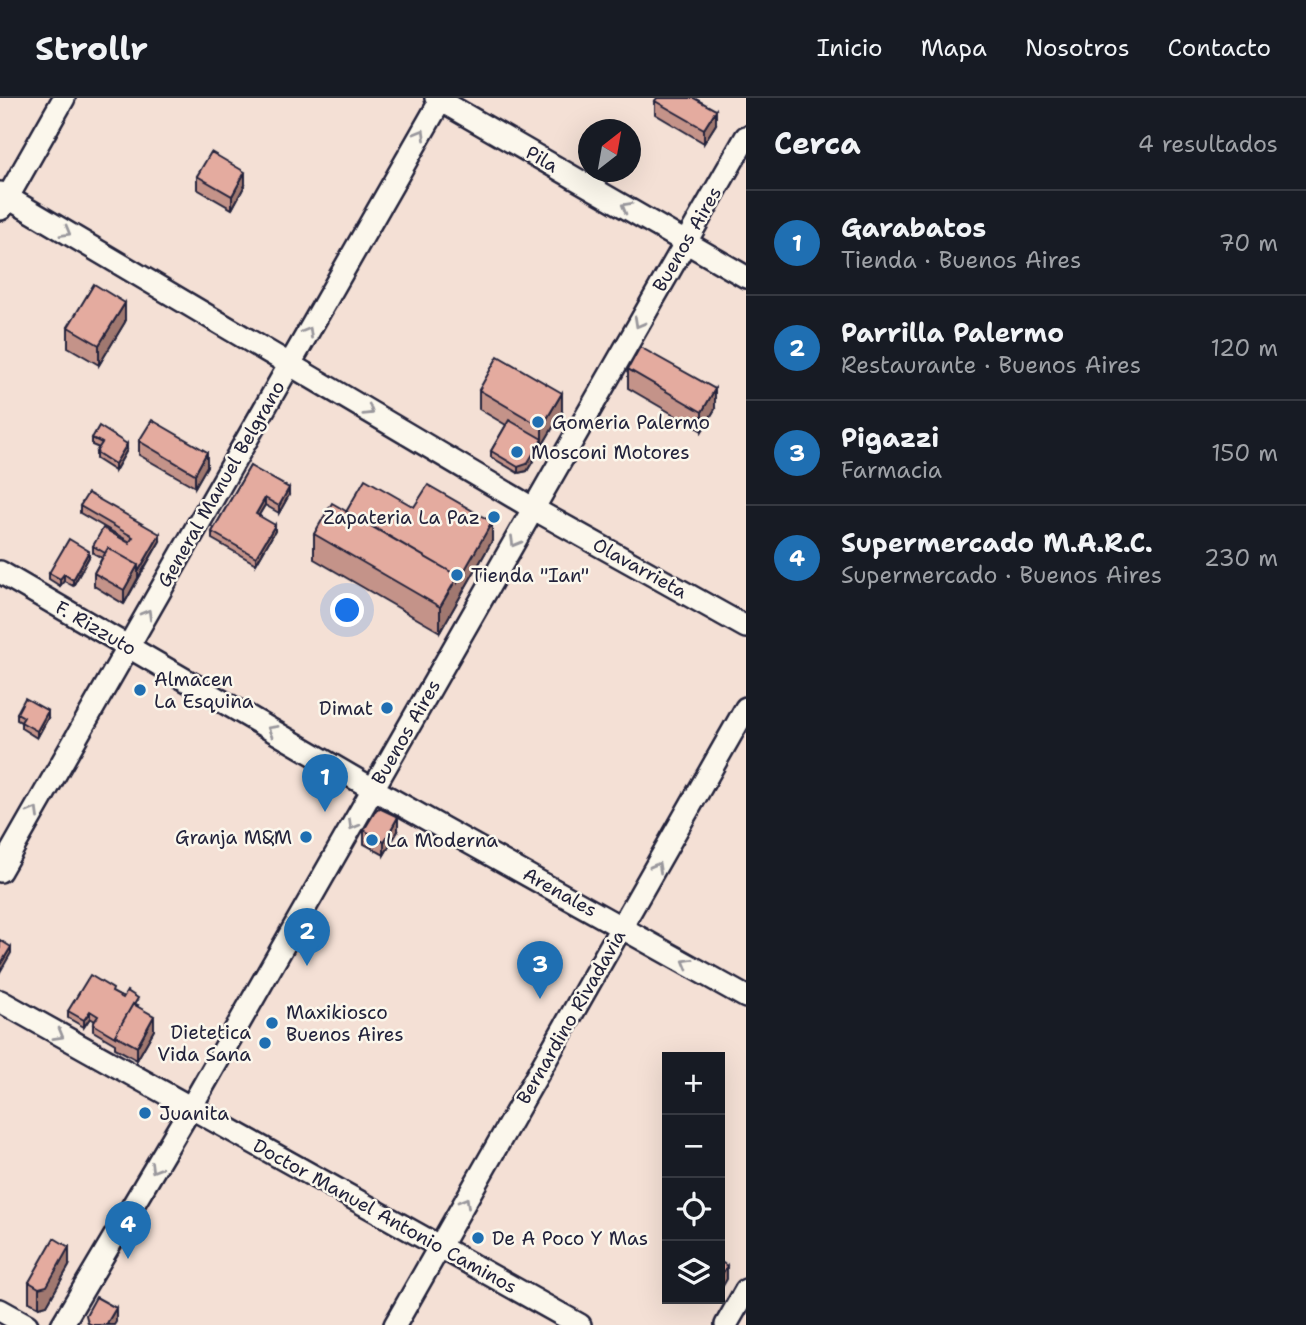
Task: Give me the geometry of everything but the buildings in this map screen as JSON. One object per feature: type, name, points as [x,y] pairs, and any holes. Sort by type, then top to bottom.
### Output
[{"type":"street","points":[[2,200],[64,98]]},
{"type":"street","name":"Pila","points":[[439,99],[746,277]]},
{"type":"street","name":"General Manuel Belgrano","points":[[0,871],[439,99]]},
{"type":"street","name":"Buenos Aires","points":[[62,1325],[190,1109],[746,136]]},
{"type":"street","name":"Olavarrieta","points":[[2,200],[290,363],[534,509],[746,627]]},
{"type":"street","name":"F. Rizzuto","points":[[0,572],[373,789]]},
{"type":"street","name":"Bernardino Rivadavia","points":[[395,1325],[746,708]]},
{"type":"street","name":"Arenales","points":[[373,789],[746,997]]},
{"type":"street","name":"Doctor Manuel Antonio Caminos","points":[[0,1001],[580,1325]]},
{"type":"street","points":[[726,1325],[746,1290]]},
{"type":"street","points":[[0,1310],[27,1325]]},
{"type":"place","name":"Gomeria Palermo","points":[[538,422]]},
{"type":"place","name":"Mosconi Motores","points":[[517,452]]},
{"type":"place","name":"Zapateria La Paz","points":[[494,517]]},
{"type":"place","name":"Tienda \"Ian\"","points":[[457,575]]},
{"type":"place","name":"Almacen La Esquina","points":[[140,690]]},
{"type":"place","name":"Dimat","points":[[387,708]]},
{"type":"place","name":"Garabatos","points":[[325,812]]},
{"type":"place","name":"Granja M&M","points":[[306,837]]},
{"type":"place","name":"La Moderna","points":[[372,840]]},
{"type":"place","name":"Parrilla Palermo","points":[[307,966]]},
{"type":"place","name":"Pigazzi","points":[[540,999]]},
{"type":"place","name":"Maxikiosco Buenos Aires","points":[[272,1023]]},
{"type":"place","name":"Dietetica Vida Sana","points":[[265,1043]]},
{"type":"place","name":"Juanita","points":[[145,1113]]},
{"type":"place","name":"De A Poco Y Mas","points":[[478,1238]]},
{"type":"place","name":"Supermercado M.A.R.C.","points":[[128,1259]]}]
